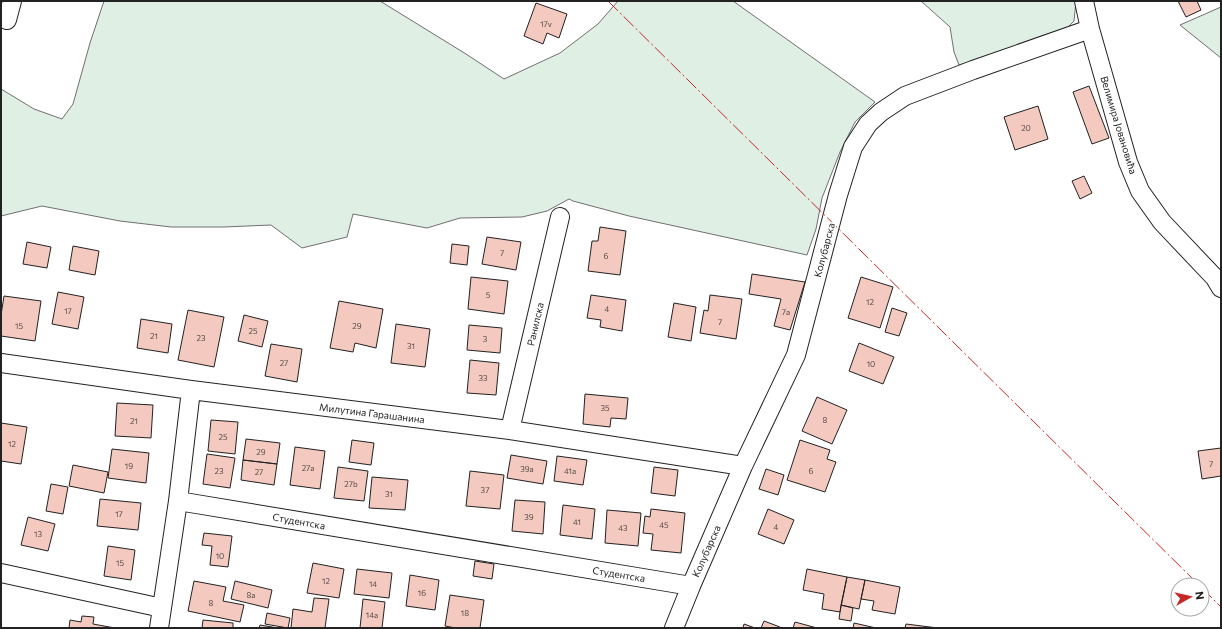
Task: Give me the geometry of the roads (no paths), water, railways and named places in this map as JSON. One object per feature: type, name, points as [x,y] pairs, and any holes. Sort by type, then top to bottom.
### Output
[{"type":"street","points":[[7,20],[12,1]]},
{"type":"street","points":[[1084,1],[1090,29]]},
{"type":"street","name":"Велимира Јовановића","points":[[1090,29],[1128,162],[1140,191],[1162,222],[1215,278],[1221,288]]},
{"type":"street","name":"Колубарска","points":[[674,628],[743,466],[796,355],[838,195],[853,147],[868,124],[881,112],[905,96],[973,70],[1090,29]]},
{"type":"street","name":"Ранилска","points":[[510,430],[560,217]]},
{"type":"street","name":"Милутина Гарашанина","points":[[1,363],[192,390],[510,430],[743,466]]},
{"type":"street","points":[[160,628],[192,390]]},
{"type":"street","name":"Студентска","points":[[178,501],[691,586]]},
{"type":"street","points":[[1,573],[162,608]]}]
